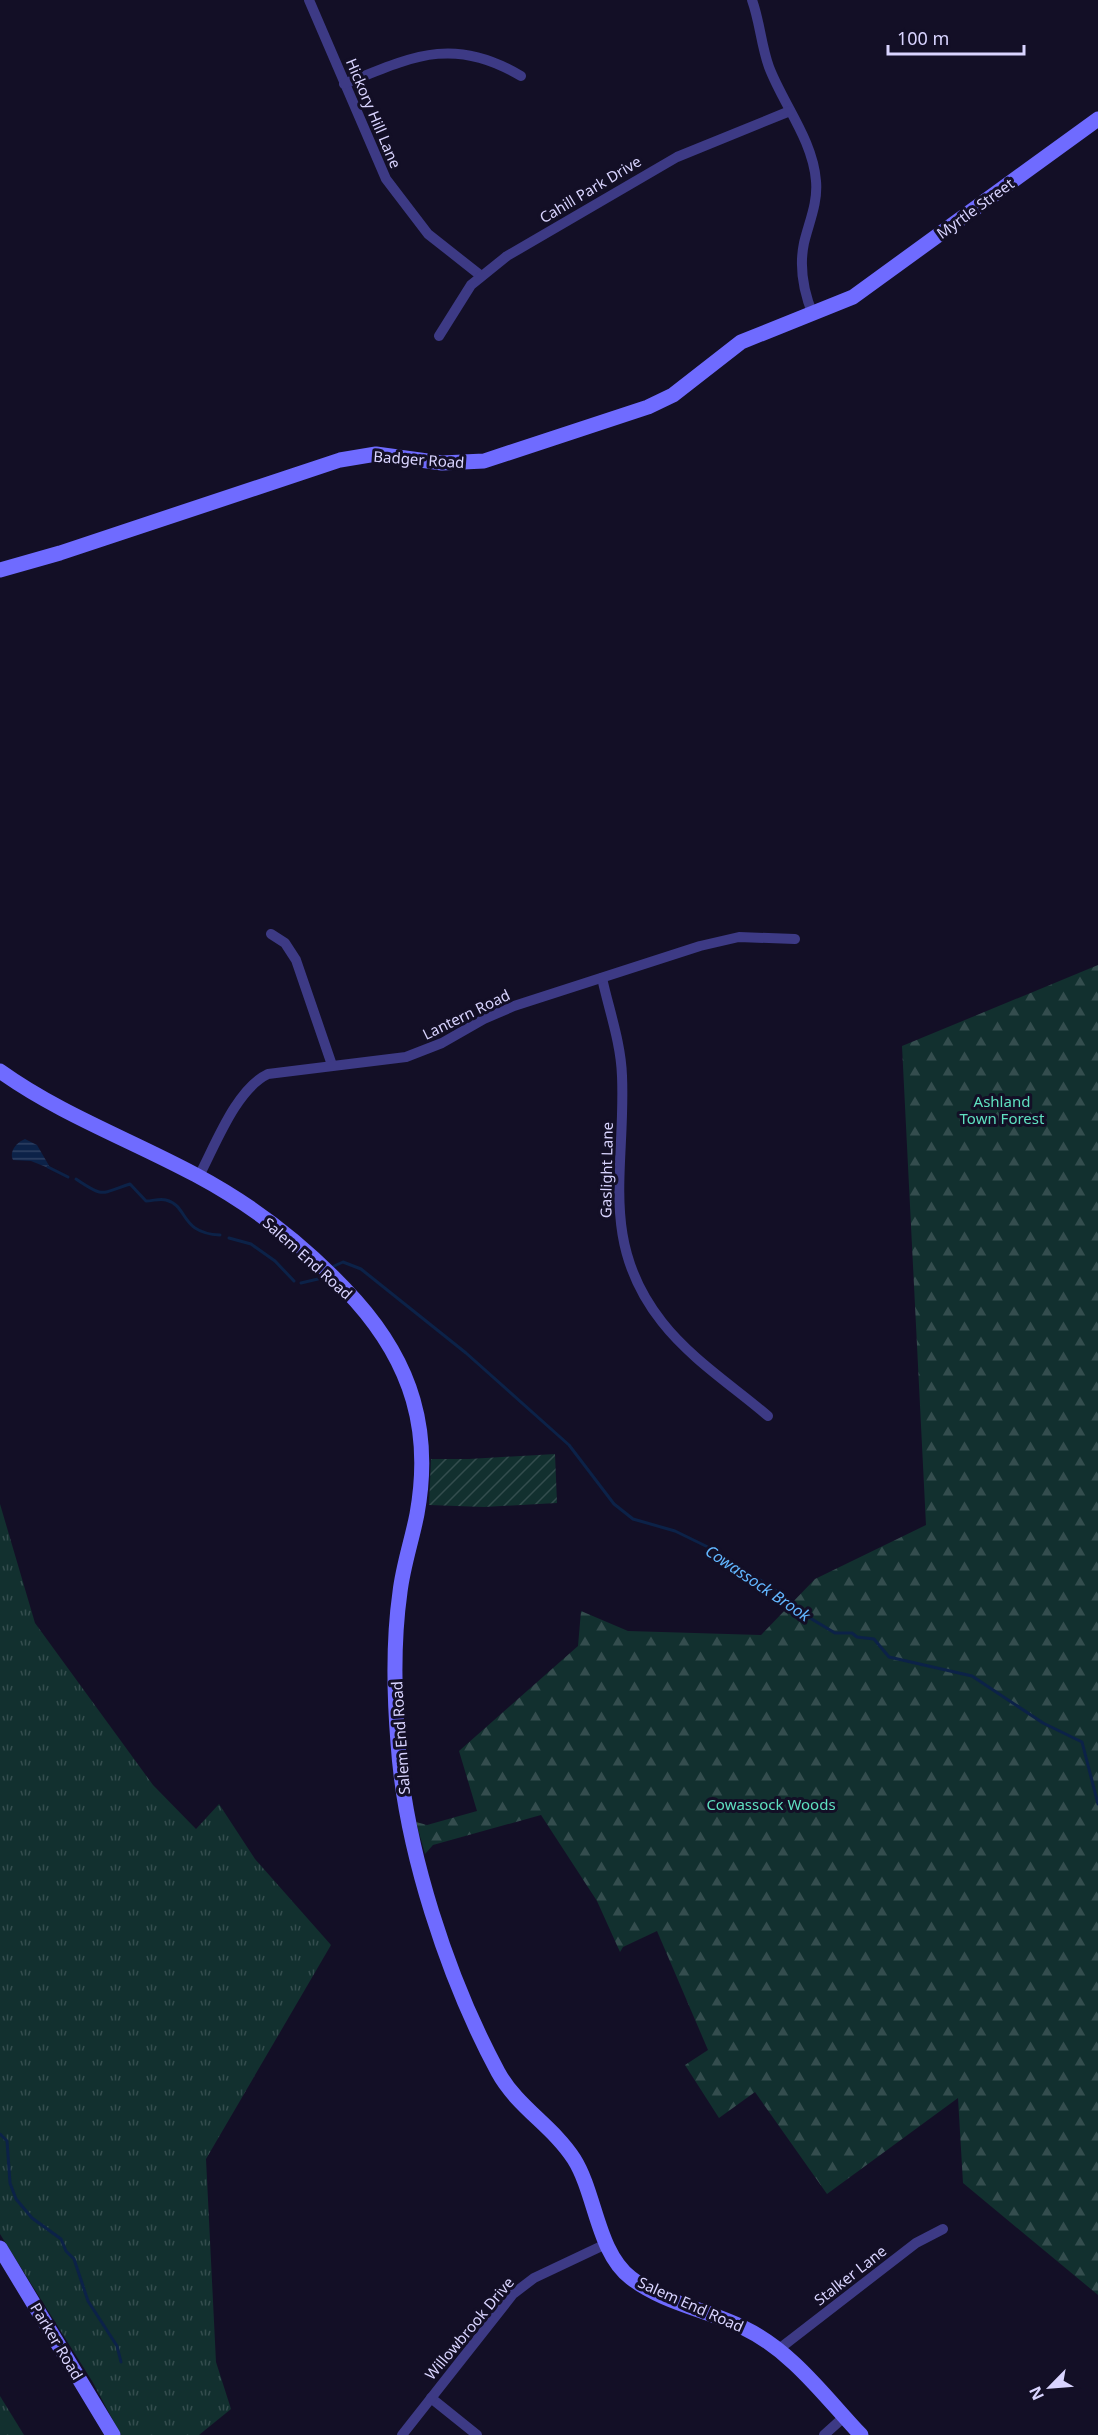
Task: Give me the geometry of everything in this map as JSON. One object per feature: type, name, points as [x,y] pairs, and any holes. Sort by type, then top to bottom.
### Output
[{"type":"street","name":"Hickory Hill Lane","points":[[309,0],[377,164],[399,199],[428,234],[480,275]]},
{"type":"street","points":[[752,0],[764,53],[808,148],[816,180],[816,202],[804,243],[802,267],[805,293],[813,315]]},
{"type":"street","points":[[344,84],[411,58],[438,52],[454,52],[483,58],[521,76]]},
{"type":"street","name":"Cahill Park Drive","points":[[439,336],[462,296],[480,275],[507,256],[677,157],[790,111]]},
{"type":"street","name":"Myrtle Street","points":[[853,297],[1098,119]]},
{"type":"street","name":"Badger Road","points":[[0,570],[60,553],[361,455],[376,454],[464,464],[505,457],[660,402],[741,342],[853,297]]},
{"type":"street","points":[[271,934],[285,943],[296,960],[332,1065]]},
{"type":"street","name":"Lantern Road","points":[[199,1176],[244,1093],[258,1078],[278,1071],[391,1060],[422,1052],[506,1009],[721,940],[757,936],[795,939]]},
{"type":"street","name":"Gaslight Lane","points":[[602,978],[621,1063],[618,1202],[624,1244],[634,1276],[651,1306],[672,1334],[768,1416]]},
{"type":"street","name":"Salem End Road","points":[[0,1071],[44,1099],[199,1176],[268,1221],[354,1299],[390,1345],[412,1394],[421,1432],[423,1473],[399,1594],[396,1654],[398,1756],[406,1810],[439,1935],[485,2045],[509,2090],[573,2158],[592,2195],[606,2244],[620,2267],[641,2284],[739,2325],[778,2349],[861,2435]]},
{"type":"street","name":"Stalker Lane","points":[[778,2349],[916,2243],[943,2229]]},
{"type":"street","name":"Willowbrook Drive","points":[[402,2435],[523,2284],[606,2244]]},
{"type":"street","name":"Parker Road","points":[[0,2248],[113,2435]]},
{"type":"street","points":[[431,2398],[477,2435]]},
{"type":"street","points":[[824,2435],[844,2417]]},
{"type":"green space","points":[[1098,965],[1098,2295],[963,2183],[958,2098],[827,2194],[755,2092],[719,2118],[685,2065],[708,2050],[657,1931],[623,1947],[620,1952],[597,1901],[541,1815],[433,1845],[425,1854],[416,1822],[427,1825],[477,1811],[459,1751],[578,1646],[581,1611],[628,1631],[761,1635],[815,1579],[926,1525],[902,1046]]},
{"type":"green space","points":[[555,1454],[557,1503],[484,1507],[429,1505],[431,1459]]},
{"type":"green space","points":[[0,1504],[35,1623],[153,1785],[196,1829],[219,1804],[255,1859],[331,1945],[206,2159],[216,2362],[231,2409],[199,2435],[121,2435],[92,2381],[0,2234]]},
{"type":"green space","points":[[0,2396],[24,2435],[0,2435]]},
{"type":"water","points":[[25,1139],[37,1145],[51,1169],[31,1161],[13,1160],[14,1147]]},
{"type":"waterway","name":"Cowassock Brook","points":[[48,1167],[68,1177]]},
{"type":"waterway","name":"Cowassock Brook","points":[[76,1179],[97,1192],[107,1192],[130,1184],[146,1201],[164,1199],[173,1203],[198,1230],[220,1235]]},
{"type":"waterway","name":"Cowassock Brook","points":[[229,1238],[251,1244],[275,1261],[294,1281]]},
{"type":"waterway","name":"Cowassock Brook","points":[[334,1266],[343,1262],[361,1269],[466,1353],[569,1445],[614,1504],[633,1519],[675,1531],[716,1551],[731,1566],[745,1570],[781,1594],[795,1609],[835,1633],[852,1633],[857,1637],[874,1639],[889,1657],[972,1676],[1043,1723],[1082,1742],[1098,1804]]},
{"type":"waterway","name":"Cowassock Brook","points":[[301,1283],[318,1279]]},
{"type":"waterway","points":[[0,2134],[7,2141],[10,2183],[16,2199],[32,2218],[61,2239],[66,2251],[74,2259],[88,2301],[117,2346],[121,2362]]},
{"type":"park label","name":"Ashland Town Forest","points":[[1002,1110]]},
{"type":"park label","name":"Cowassock Woods","points":[[771,1804]]}]
